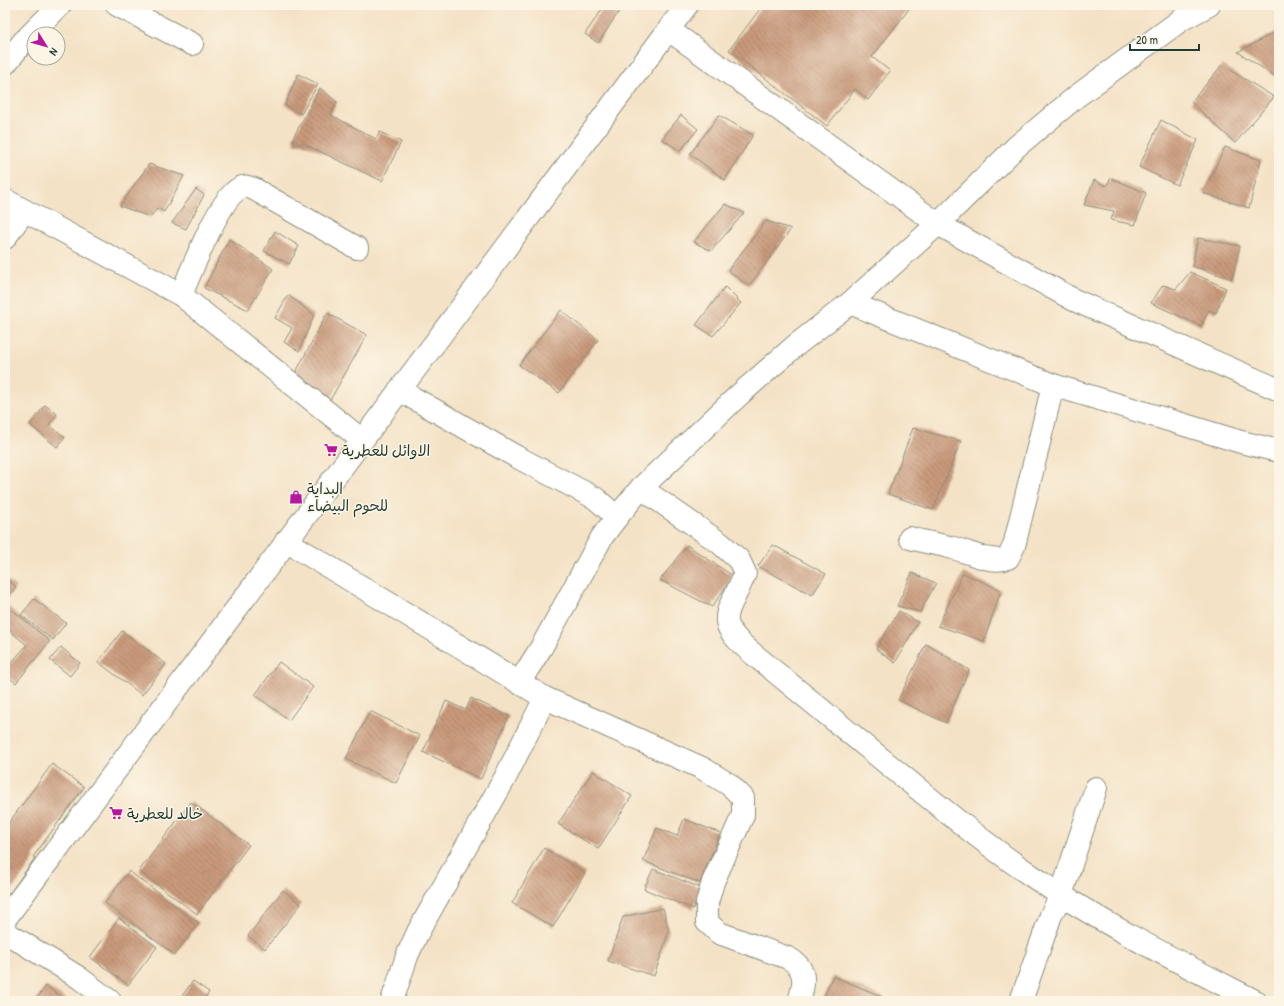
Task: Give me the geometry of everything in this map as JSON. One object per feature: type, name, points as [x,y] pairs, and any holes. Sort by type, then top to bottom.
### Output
[{"type":"street","points":[[5,64],[24,41],[60,5]]},
{"type":"street","points":[[117,5],[192,44]]},
{"type":"street","points":[[5,919],[687,5]]},
{"type":"street","points":[[519,683],[602,537],[641,488],[795,346],[850,303],[938,224],[1016,147],[1077,96],[1181,20],[1209,5]]},
{"type":"street","points":[[669,30],[938,224],[1074,300],[1279,390]]},
{"type":"street","points":[[181,295],[216,216],[231,194],[240,188],[247,186],[357,248]]},
{"type":"street","points":[[5,200],[181,295],[362,440]]},
{"type":"street","points":[[5,238],[24,211]]},
{"type":"street","points":[[850,303],[1053,385],[1241,442],[1279,451]]},
{"type":"street","points":[[910,538],[953,548],[986,558],[1002,560],[1008,558],[1014,546],[1053,385]]},
{"type":"street","points":[[399,390],[517,457],[595,498],[617,517]]},
{"type":"street","points":[[641,488],[720,543],[739,560],[746,573],[728,608],[727,621],[731,633],[742,645],[956,820],[1008,859],[1061,895],[1106,922],[1170,958],[1255,1001]]},
{"type":"street","points":[[286,541],[545,698],[702,768],[730,785],[743,798],[743,815],[713,882],[707,903],[707,922],[719,933],[797,963],[802,971],[804,980],[798,1001]]},
{"type":"street","points":[[392,1001],[407,956],[418,932],[504,778],[545,698]]},
{"type":"street","points":[[1021,1001],[1052,915],[1061,895],[1096,788]]},
{"type":"street","points":[[5,932],[78,977],[110,1001]]},
{"type":"building","points":[[605,5],[612,5],[620,10],[598,43],[585,34]]},
{"type":"building","points":[[763,5],[912,5],[872,57],[890,71],[868,100],[855,89],[827,126],[729,50]]},
{"type":"building","points":[[1279,30],[1279,79],[1238,52]]},
{"type":"building","points":[[1222,65],[1274,97],[1235,143],[1191,102]]},
{"type":"building","points":[[298,74],[318,84],[301,114],[285,105]]},
{"type":"building","points":[[320,88],[337,102],[331,115],[376,139],[380,132],[401,142],[382,181],[302,143],[295,145],[293,138]]},
{"type":"building","points":[[681,115],[698,129],[680,151],[662,139]]},
{"type":"building","points":[[719,115],[753,135],[725,180],[690,154]]},
{"type":"building","points":[[1161,120],[1198,140],[1177,185],[1139,167]]},
{"type":"building","points":[[1225,147],[1261,160],[1249,208],[1203,193]]},
{"type":"building","points":[[149,164],[184,176],[164,212],[158,208],[150,217],[120,206]]},
{"type":"building","points":[[1111,178],[1146,193],[1135,225],[1111,220],[1114,211],[1084,205],[1094,180],[1106,186]]},
{"type":"building","points":[[196,189],[204,195],[186,229],[172,223]]},
{"type":"building","points":[[725,204],[744,213],[711,251],[694,242]]},
{"type":"building","points":[[766,221],[791,229],[749,286],[728,270]]},
{"type":"building","points":[[275,231],[299,246],[289,264],[264,251]]},
{"type":"building","points":[[1198,238],[1240,246],[1232,279],[1192,266]]},
{"type":"building","points":[[229,239],[273,269],[248,310],[204,288]]},
{"type":"building","points":[[1190,272],[1226,288],[1216,313],[1209,310],[1201,326],[1151,303],[1163,285],[1176,289]]},
{"type":"building","points":[[725,287],[741,303],[713,336],[696,325]]},
{"type":"building","points":[[288,295],[314,315],[299,351],[284,342],[292,328],[275,318]]},
{"type":"building","points":[[561,310],[598,340],[559,393],[519,365]]},
{"type":"building","points":[[327,313],[367,335],[329,402],[294,376]]},
{"type":"building","points":[[45,405],[57,414],[49,425],[65,437],[57,447],[30,425]]},
{"type":"building","points":[[913,428],[961,441],[933,510],[888,494]]},
{"type":"building","points":[[687,545],[733,576],[712,607],[660,580]]},
{"type":"building","points":[[773,545],[826,574],[812,595],[758,566]]},
{"type":"building","points":[[912,573],[936,583],[920,612],[897,606]]},
{"type":"building","points":[[963,573],[1001,590],[984,641],[938,626]]},
{"type":"building","points":[[5,578],[16,587],[5,601]]},
{"type":"building","points":[[34,599],[66,623],[53,640],[21,615]]},
{"type":"building","points":[[5,604],[50,641],[16,683],[5,674],[5,660],[10,664],[27,645],[5,627]]},
{"type":"building","points":[[899,611],[918,622],[895,663],[876,649]]},
{"type":"building","points":[[122,631],[166,664],[142,695],[98,662]]},
{"type":"building","points":[[926,644],[969,670],[946,723],[898,700]]},
{"type":"building","points":[[61,647],[80,663],[70,676],[50,660]]},
{"type":"building","points":[[279,662],[313,687],[289,720],[255,695]]},
{"type":"building","points":[[471,698],[509,716],[481,779],[423,752],[446,701],[466,710]]},
{"type":"building","points":[[370,711],[420,736],[396,783],[346,759]]},
{"type":"building","points":[[52,764],[84,787],[33,857],[35,858],[10,893],[5,890],[5,828]]},
{"type":"building","points":[[593,771],[632,796],[598,849],[558,824]]},
{"type":"building","points":[[191,802],[249,845],[197,914],[139,871]]},
{"type":"building","points":[[684,819],[720,833],[700,883],[643,861],[657,828],[677,836]]},
{"type":"building","points":[[544,848],[585,873],[553,927],[512,903]]},
{"type":"building","points":[[653,869],[701,888],[693,909],[644,889]]},
{"type":"building","points":[[129,871],[199,923],[175,955],[105,903]]},
{"type":"building","points":[[283,890],[301,904],[265,949],[248,936]]},
{"type":"building","points":[[663,908],[669,931],[654,976],[608,961],[623,917]]},
{"type":"building","points":[[119,918],[157,947],[128,985],[90,957]]},
{"type":"building","points":[[833,976],[883,997],[881,1001],[822,1001]]},
{"type":"building","points":[[193,981],[209,992],[203,1001],[178,1001]]},
{"type":"building","points":[[46,986],[68,1001],[35,1001]]},
{"type":"place","name":"الاوائل للعطرية","points":[[331,450]]},
{"type":"place","name":"البداية للحوم البيضاء","points":[[296,497]]},
{"type":"place","name":"خالد للعطرية","points":[[116,813]]}]
